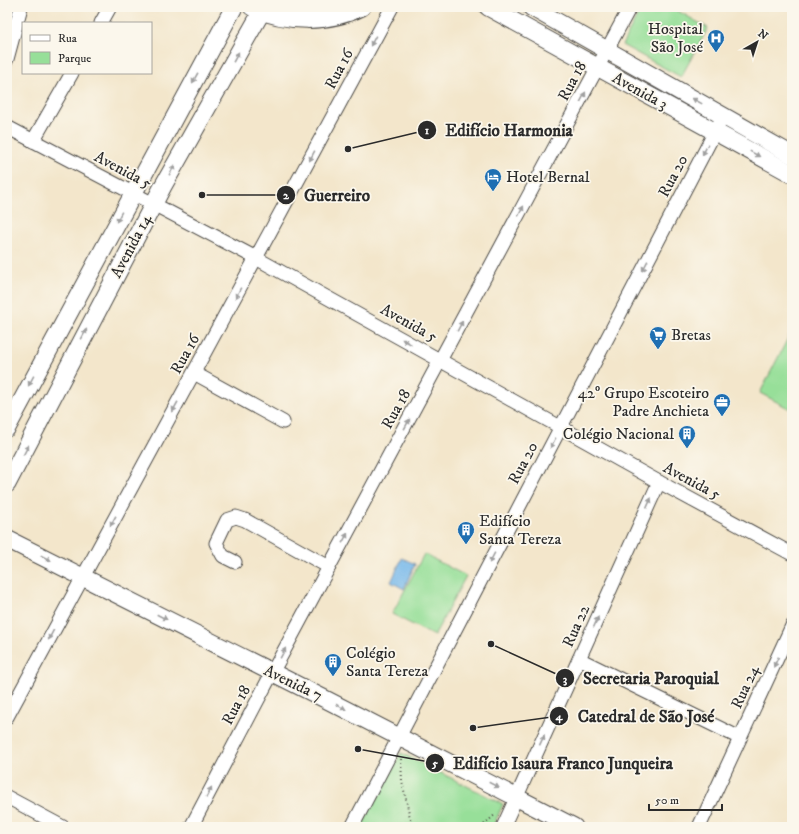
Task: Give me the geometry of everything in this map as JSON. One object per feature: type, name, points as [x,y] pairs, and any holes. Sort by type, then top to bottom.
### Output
[{"type":"main road","name":"Avenida 14","points":[[7,428],[132,193],[234,7]]},
{"type":"main road","points":[[257,9],[294,20],[328,18],[362,7]]},
{"type":"main road","name":"Avenida 3","points":[[488,7],[510,12],[598,68],[792,174]]},
{"type":"main road","name":"Avenida 3","points":[[531,7],[792,155]]},
{"type":"main road","name":"Avenida 14","points":[[7,484],[47,409],[74,352],[257,9]]},
{"type":"main road","points":[[54,341],[61,353],[68,354],[74,352]]},
{"type":"main road","points":[[42,360],[56,362],[61,367],[63,375]]},
{"type":"main road","name":"Avenida 7","points":[[9,538],[574,827]]},
{"type":"street","points":[[7,59],[21,7]]},
{"type":"street","points":[[102,22],[110,7]]},
{"type":"street","name":"Rua 16","points":[[7,717],[82,576],[194,373],[392,7]]},
{"type":"street","name":"Rua 18","points":[[191,827],[272,673],[442,360],[630,7]]},
{"type":"street","points":[[33,141],[71,74]]},
{"type":"street","name":"Rua 20","points":[[352,827],[723,116]]},
{"type":"street","name":"Avenida 5","points":[[7,127],[256,258],[442,360],[659,482],[792,554]]},
{"type":"street","points":[[194,373],[283,422]]},
{"type":"street","name":"Rua 22","points":[[503,827],[659,482]]},
{"type":"street","points":[[235,562],[223,556],[216,542],[227,520],[236,517],[245,520],[329,567]]},
{"type":"street","name":"Rua 24","points":[[699,827],[792,626]]},
{"type":"street","points":[[579,659],[740,738]]},
{"type":"street","points":[[7,797],[63,827]]},
{"type":"path","points":[[399,737],[402,781],[412,827]]},
{"type":"green space","points":[[642,7],[671,7],[708,28],[681,77],[622,45]]},
{"type":"green space","points":[[790,334],[792,335],[792,404],[790,409],[760,393]]},
{"type":"green space","points":[[424,554],[466,576],[434,636],[392,614]]},
{"type":"green space","points":[[401,753],[503,804],[493,827],[361,827]]},
{"type":"water","points":[[402,558],[415,564],[404,589],[391,582]]},
{"type":"place","name":"Hospital São José","points":[[716,53]]},
{"type":"place","name":"Edifício Harmonia","points":[[348,149]]},
{"type":"place","name":"Hotel Bernal","points":[[493,192]]},
{"type":"place","name":"Guerreiro","points":[[202,195]]},
{"type":"place","name":"Bretas","points":[[658,350]]},
{"type":"place","name":"42º Grupo Escoteiro Padre Anchieta","points":[[722,417]]},
{"type":"place","name":"Colégio Nacional","points":[[687,449]]},
{"type":"place","name":"Edifício Santa Tereza","points":[[466,545]]},
{"type":"place","name":"Secretaria Paroquial","points":[[491,644]]},
{"type":"place","name":"Colégio Santa Tereza","points":[[333,677]]},
{"type":"place","name":"Catedral de São José","points":[[473,728]]},
{"type":"place","name":"Edifício Isaura Franco Junqueira","points":[[358,749]]}]
